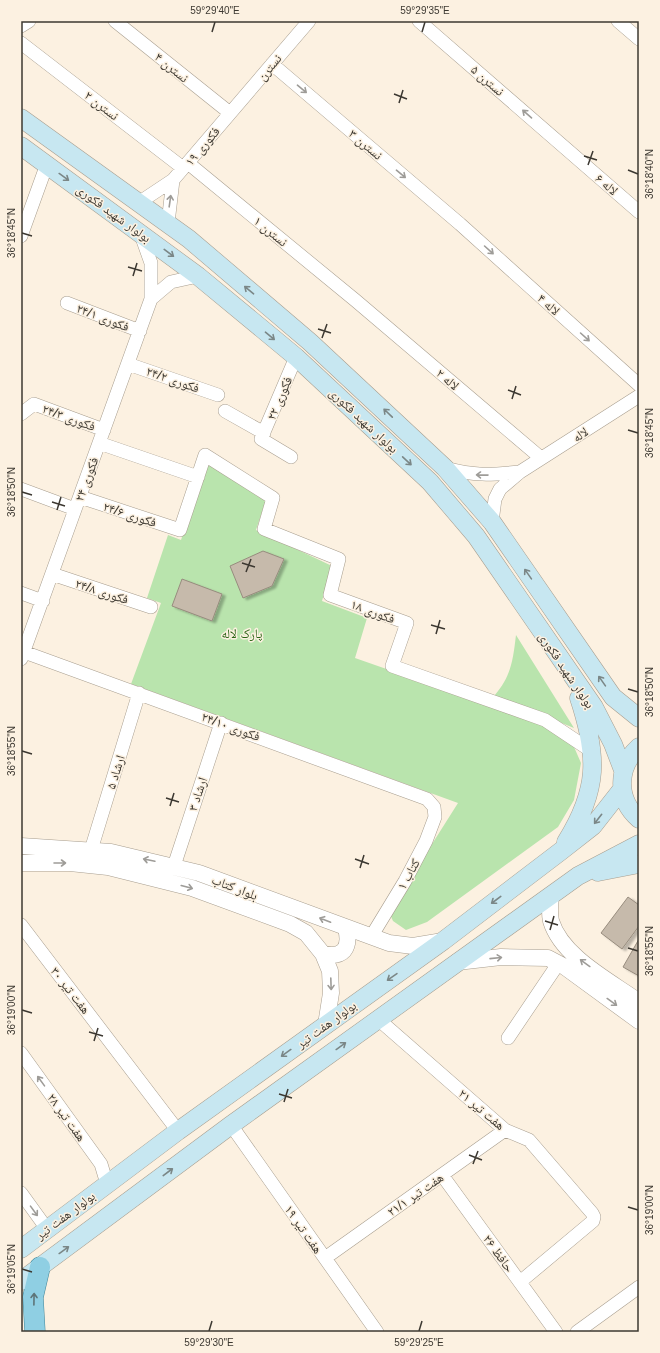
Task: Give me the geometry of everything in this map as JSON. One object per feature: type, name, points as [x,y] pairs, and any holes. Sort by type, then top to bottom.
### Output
[{"type":"main road","name":"بولوار شهید فکوری","points":[[21,118],[140,202],[189,239],[310,342],[445,468],[492,522],[613,697],[639,718]]},
{"type":"main road","name":"بولوار شهید فکوری","points":[[21,146],[139,231],[198,276],[296,357],[440,494],[476,536],[594,707],[613,744],[623,770]]},
{"type":"main road","points":[[561,851],[579,822],[588,798],[593,775],[593,752],[585,717],[571,674]]},
{"type":"main road","points":[[594,707],[600,712],[608,710],[613,705],[613,697]]},
{"type":"main road","points":[[639,747],[629,758],[623,770],[622,788],[625,802],[632,813],[639,819]]},
{"type":"main road","name":"بولوار هفت تیر","points":[[21,1249],[178,1131],[443,941],[561,851],[593,826],[622,788]]},
{"type":"main road","name":"بولوار هفت تیر","points":[[21,1281],[231,1125],[578,876],[639,844]]},
{"type":"main road","points":[[578,876],[639,864]]},
{"type":"main road","points":[[35,1332],[33,1297],[40,1267]]},
{"type":"main road","points":[[21,1325],[26,1332]]},
{"type":"street","points":[[21,26],[29,21]]},
{"type":"street","name":"نسترن ۴","points":[[115,21],[230,113]]},
{"type":"street","name":"نسترن","points":[[230,113],[308,21]]},
{"type":"street","name":"نسترن ۵","points":[[419,21],[557,140]]},
{"type":"street","points":[[618,21],[639,39]]},
{"type":"street","name":"نسترن ۲","points":[[21,43],[185,166]]},
{"type":"street","name":"نسترن ۳","points":[[272,64],[460,224]]},
{"type":"street","name":"فکوری ۱۹","points":[[174,180],[230,113]]},
{"type":"street","name":"لاله ۶","points":[[557,140],[639,212]]},
{"type":"street","points":[[21,236],[47,164]]},
{"type":"street","name":"نسترن ۱","points":[[185,166],[355,300]]},
{"type":"street","points":[[140,202],[174,180]]},
{"type":"street","points":[[168,223],[174,180]]},
{"type":"street","name":"لاله ۴","points":[[460,224],[639,385]]},
{"type":"street","points":[[139,231],[151,263],[151,299]]},
{"type":"street","points":[[151,299],[172,282],[198,276]]},
{"type":"street","name":"فکوری ۲۴","points":[[22,656],[151,299]]},
{"type":"street","name":"لاله ۲","points":[[355,300],[541,458]]},
{"type":"street","name":"فکوری ۲۴/۱","points":[[66,303],[140,331]]},
{"type":"street","name":"فکوری ۲۲","points":[[263,436],[296,357]]},
{"type":"street","name":"فکوری ۲۴/۲","points":[[128,364],[218,395]]},
{"type":"street","name":"لاله","points":[[492,522],[495,499],[500,489],[520,472],[639,396]]},
{"type":"street","name":"فکوری ۲۴/۳","points":[[21,414],[34,404],[104,430]]},
{"type":"street","points":[[225,411],[263,436],[291,457]]},
{"type":"street","points":[[99,443],[198,477]]},
{"type":"street","name":"فکوری ١٨","points":[[198,477],[205,455],[273,498],[264,529],[339,559],[330,595],[407,623],[392,666],[545,720],[593,752]]},
{"type":"street","name":"لاله","points":[[445,468],[470,474],[487,475],[520,472]]},
{"type":"street","name":"فکوری ۲۴/۶","points":[[21,489],[180,530],[198,477]]},
{"type":"street","name":"فکوری ۲۴/۸","points":[[52,574],[151,607]]},
{"type":"street","points":[[21,593],[42,600]]},
{"type":"street","name":"فکوری ۲۴/۱۰","points":[[22,656],[139,693],[221,723],[427,799],[434,807]]},
{"type":"street","name":"ارشاد ۵","points":[[91,850],[139,693]]},
{"type":"street","name":"ارشاد ۳","points":[[174,866],[221,723]]},
{"type":"street","name":"کتاب ۱","points":[[371,937],[405,881],[426,841],[436,817],[434,807]]},
{"type":"street","name":"بلوار کتاب","points":[[21,846],[111,852],[174,866],[199,873],[389,943],[413,946],[443,941]]},
{"type":"street","name":"بلوار کتاب","points":[[21,863],[70,863],[108,867],[192,888],[290,924],[306,933],[322,954],[330,971],[331,993],[326,1025]]},
{"type":"street","points":[[551,896],[549,910],[552,922],[562,942],[573,955],[639,1002]]},
{"type":"street","name":"هفت تیر ۳۰","points":[[21,925],[178,1131]]},
{"type":"street","points":[[322,954],[334,956],[344,950],[349,940],[346,928]]},
{"type":"street","points":[[508,1038],[553,961],[551,946],[555,943],[562,942]]},
{"type":"street","points":[[457,962],[501,957],[553,961],[639,1021]]},
{"type":"street","name":"هفت تیر ۲۱","points":[[378,1019],[505,1130],[529,1140],[592,1213],[594,1217],[592,1221],[520,1282]]},
{"type":"street","name":"هفت تیر ۲۸","points":[[21,1053],[101,1164],[107,1184]]},
{"type":"street","name":"هفت تیر ۱۹","points":[[231,1125],[377,1332]]},
{"type":"street","name":"هفت تیر ۲۱/۱","points":[[325,1258],[505,1130]]},
{"type":"street","name":"حافظ ۲۶","points":[[442,1174],[556,1332]]},
{"type":"street","points":[[21,1193],[47,1229]]},
{"type":"street","points":[[577,1332],[639,1287]]},
{"type":"green space","name":"پارک لاله","points":[[207,462],[267,497],[256,530],[332,566],[322,601],[367,618],[355,658],[544,724],[571,740],[581,763],[574,800],[558,827],[427,922],[406,930],[393,921],[389,912],[458,803],[131,684],[161,603],[147,598],[168,535],[181,540]]},
{"type":"green space","points":[[516,635],[574,728],[494,696],[508,675],[514,652]]},
{"type":"building","points":[[263,551],[284,559],[272,586],[243,598],[230,566]]},
{"type":"building","points":[[182,579],[222,594],[212,621],[172,606]]},
{"type":"building","points":[[628,897],[639,905],[639,926],[622,949],[601,933]]},
{"type":"building","points":[[639,939],[639,976],[623,967]]}]
